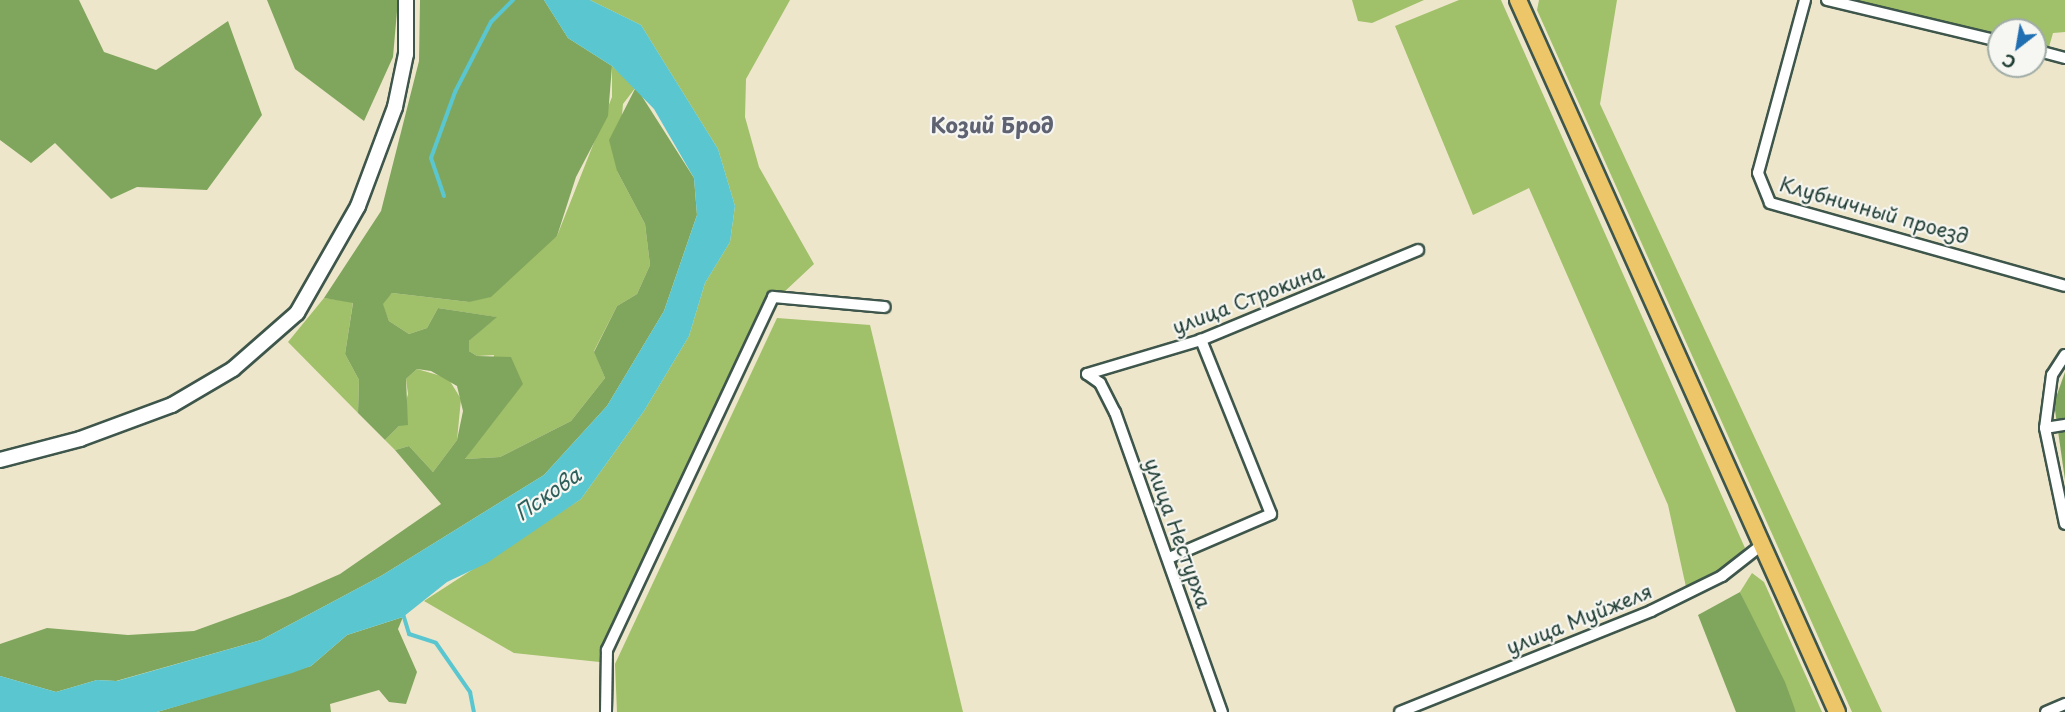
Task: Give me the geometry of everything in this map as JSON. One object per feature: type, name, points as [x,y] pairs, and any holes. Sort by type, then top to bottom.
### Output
[{"type":"highway","points":[[1519,3],[1837,712]]},
{"type":"street","points":[[0,460],[80,439],[172,405],[241,363],[297,313],[358,206],[395,107],[406,54],[406,0]]},
{"type":"street","name":"Клубничный проезд","points":[[1805,0],[1758,173],[1770,203],[2065,286]]},
{"type":"street","points":[[1827,0],[1987,38]]},
{"type":"street","points":[[2047,53],[2065,58]]},
{"type":"street","name":"улица Строкина","points":[[1087,374],[1201,340],[1418,250]]},
{"type":"street","points":[[606,712],[607,650],[773,297],[885,307]]},
{"type":"street","points":[[1169,558],[1271,514],[1201,340]]},
{"type":"street","points":[[2065,355],[2052,375],[2045,428],[2065,524]]},
{"type":"street","name":"улица Нестурха","points":[[1087,374],[1100,383],[1114,412],[1169,558],[1222,712]]},
{"type":"street","points":[[2045,428],[2065,425]]},
{"type":"street","name":"улица Муйжеля","points":[[1400,712],[1651,611],[1722,576],[1763,544]]},
{"type":"street","points":[[2046,712],[2065,704]]},
{"type":"green space","points":[[0,0],[79,0],[104,52],[156,70],[228,21],[262,115],[207,190],[137,187],[111,199],[55,143],[31,163],[0,140]]},
{"type":"green space","points":[[267,0],[398,0],[393,57],[364,121],[295,69]]},
{"type":"green space","points":[[420,0],[544,0],[568,38],[612,66],[608,116],[576,177],[557,236],[491,297],[469,302],[392,293],[383,304],[389,321],[409,334],[427,328],[438,308],[497,317],[469,341],[469,351],[477,356],[511,357],[523,384],[465,459],[500,457],[571,421],[605,378],[594,352],[617,306],[637,294],[650,265],[645,224],[617,171],[609,140],[636,87],[694,178],[697,215],[664,311],[607,406],[544,475],[381,576],[261,640],[116,681],[97,680],[56,692],[0,676],[0,644],[47,628],[128,635],[194,631],[290,596],[340,574],[441,504],[395,450],[409,446],[433,472],[457,440],[463,411],[457,386],[431,371],[417,369],[406,379],[408,425],[399,426],[385,440],[358,413],[359,380],[345,354],[353,303],[324,298],[381,211],[419,61]]},
{"type":"green space","points":[[590,0],[790,0],[746,79],[745,117],[759,167],[814,264],[768,307],[609,663],[514,653],[424,601],[581,499],[644,411],[689,336],[705,283],[730,242],[735,206],[718,149],[641,25]]},
{"type":"green space","points":[[1352,0],[1424,0],[1372,23],[1358,21]]},
{"type":"green space","points":[[1459,0],[1501,0],[1745,548],[1721,571],[1686,587],[1668,505],[1529,188],[1473,215],[1395,26]]},
{"type":"green space","points":[[1539,0],[1617,0],[1600,104],[1882,712],[1852,712],[1537,10]]},
{"type":"green space","points":[[1834,0],[2065,0],[2065,32],[2053,33],[2049,47],[2047,47],[2047,18],[1987,18],[1987,33]]},
{"type":"green space","points":[[612,66],[636,87],[623,104],[617,171],[645,224],[650,265],[637,294],[617,306],[594,351],[605,378],[571,421],[500,457],[465,459],[478,440],[494,355],[477,356],[469,351],[469,341],[496,317],[438,308],[427,328],[409,334],[389,321],[382,303],[392,293],[469,302],[557,236],[612,97]]},
{"type":"green space","points":[[324,298],[353,302],[345,354],[359,380],[358,413],[288,342]]},
{"type":"green space","points":[[777,318],[870,325],[963,712],[617,712],[615,664]]},
{"type":"green space","points":[[417,369],[448,378],[461,399],[457,440],[433,472],[409,446],[395,450],[385,440],[399,426],[408,394],[406,379]]},
{"type":"green space","points":[[2065,372],[2065,480],[2054,403]]},
{"type":"green space","points":[[1752,573],[1764,582],[1822,712],[1796,712],[1740,592]]},
{"type":"green space","points":[[1740,592],[1785,682],[1796,712],[1736,712],[1698,615]]},
{"type":"green space","points":[[403,617],[398,629],[417,672],[406,704],[389,702],[379,690],[330,704],[331,712],[157,712],[311,666],[347,635]]},
{"type":"water","name":"Пскова","points":[[544,0],[590,0],[641,25],[718,149],[735,206],[730,242],[705,283],[689,336],[644,411],[581,499],[487,563],[447,582],[403,617],[347,635],[311,666],[292,673],[157,712],[0,712],[0,676],[56,692],[97,680],[117,681],[261,640],[381,576],[544,475],[607,406],[664,311],[697,215],[694,178],[654,109],[612,66],[568,38]]},
{"type":"waterway","points":[[444,196],[431,158],[455,92],[491,22],[513,0]]},
{"type":"waterway","points":[[403,614],[409,634],[436,643],[470,692],[474,712]]},
{"type":"district","name":"Козий Брод","points":[[992,124]]}]
